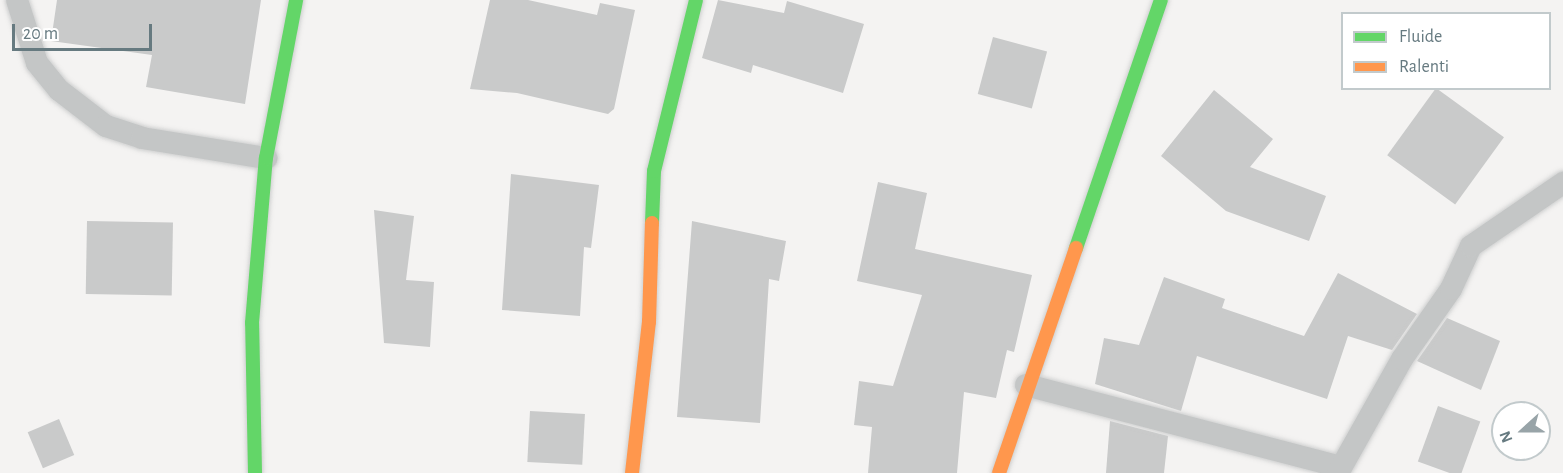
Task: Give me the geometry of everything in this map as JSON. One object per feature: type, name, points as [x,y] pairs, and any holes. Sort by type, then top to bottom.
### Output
[{"type":"street","points":[[255,473],[252,322],[266,158],[296,0]]},
{"type":"street","points":[[632,473],[649,322],[654,171],[696,0]]},
{"type":"street","points":[[999,473],[1026,385],[1161,0]]},
{"type":"lane","points":[[17,0],[37,63],[59,90],[106,126],[142,138],[266,158]]},
{"type":"lane","points":[[1026,385],[1339,470],[1402,359],[1451,289],[1471,246],[1563,183]]},
{"type":"building","points":[[57,0],[261,0],[245,104],[146,87],[152,55],[51,41]]},
{"type":"building","points":[[490,0],[528,0],[597,15],[600,3],[635,10],[614,109],[608,114],[517,93],[470,89]]},
{"type":"building","points":[[718,0],[784,13],[787,1],[864,24],[843,93],[753,65],[751,73],[702,58]]},
{"type":"building","points":[[993,37],[1047,51],[1032,108],[978,94]]},
{"type":"building","points":[[1214,90],[1273,139],[1250,167],[1326,196],[1309,241],[1226,211],[1161,156]]},
{"type":"building","points":[[1435,90],[1439,90],[1504,137],[1455,205],[1387,155]]},
{"type":"building","points":[[511,174],[599,185],[591,248],[584,247],[580,316],[502,310]]},
{"type":"building","points":[[878,182],[927,193],[915,249],[1032,275],[1014,352],[1007,350],[996,398],[964,392],[957,473],[868,473],[872,427],[854,425],[859,381],[893,386],[922,295],[857,281]]},
{"type":"building","points":[[374,210],[414,216],[406,280],[434,282],[430,347],[384,343]]},
{"type":"building","points":[[87,221],[173,223],[172,295],[86,294]]},
{"type":"building","points":[[692,221],[786,241],[779,281],[769,279],[760,423],[677,417]]},
{"type":"building","points":[[1338,273],[1417,314],[1392,350],[1348,336],[1327,399],[1197,356],[1181,411],[1095,384],[1104,338],[1139,345],[1164,277],[1225,299],[1222,308],[1304,336]]},
{"type":"building","points":[[1447,318],[1500,341],[1481,390],[1417,361]]},
{"type":"building","points":[[1438,406],[1480,421],[1462,473],[1450,473],[1418,461]]},
{"type":"building","points":[[530,411],[585,414],[582,465],[527,462]]},
{"type":"building","points":[[59,419],[74,455],[43,468],[28,432]]},
{"type":"building","points":[[1110,421],[1168,436],[1164,473],[1106,473]]},
{"type":"traffic: fast","points":[[255,473],[252,323],[266,158],[296,0]]},
{"type":"traffic: fast","points":[[652,223],[654,171],[696,0]]},
{"type":"traffic: fast","points":[[1076,248],[1161,0]]},
{"type":"traffic: slow","points":[[632,473],[649,322],[652,223]]},
{"type":"traffic: slow","points":[[999,473],[1076,248]]}]
